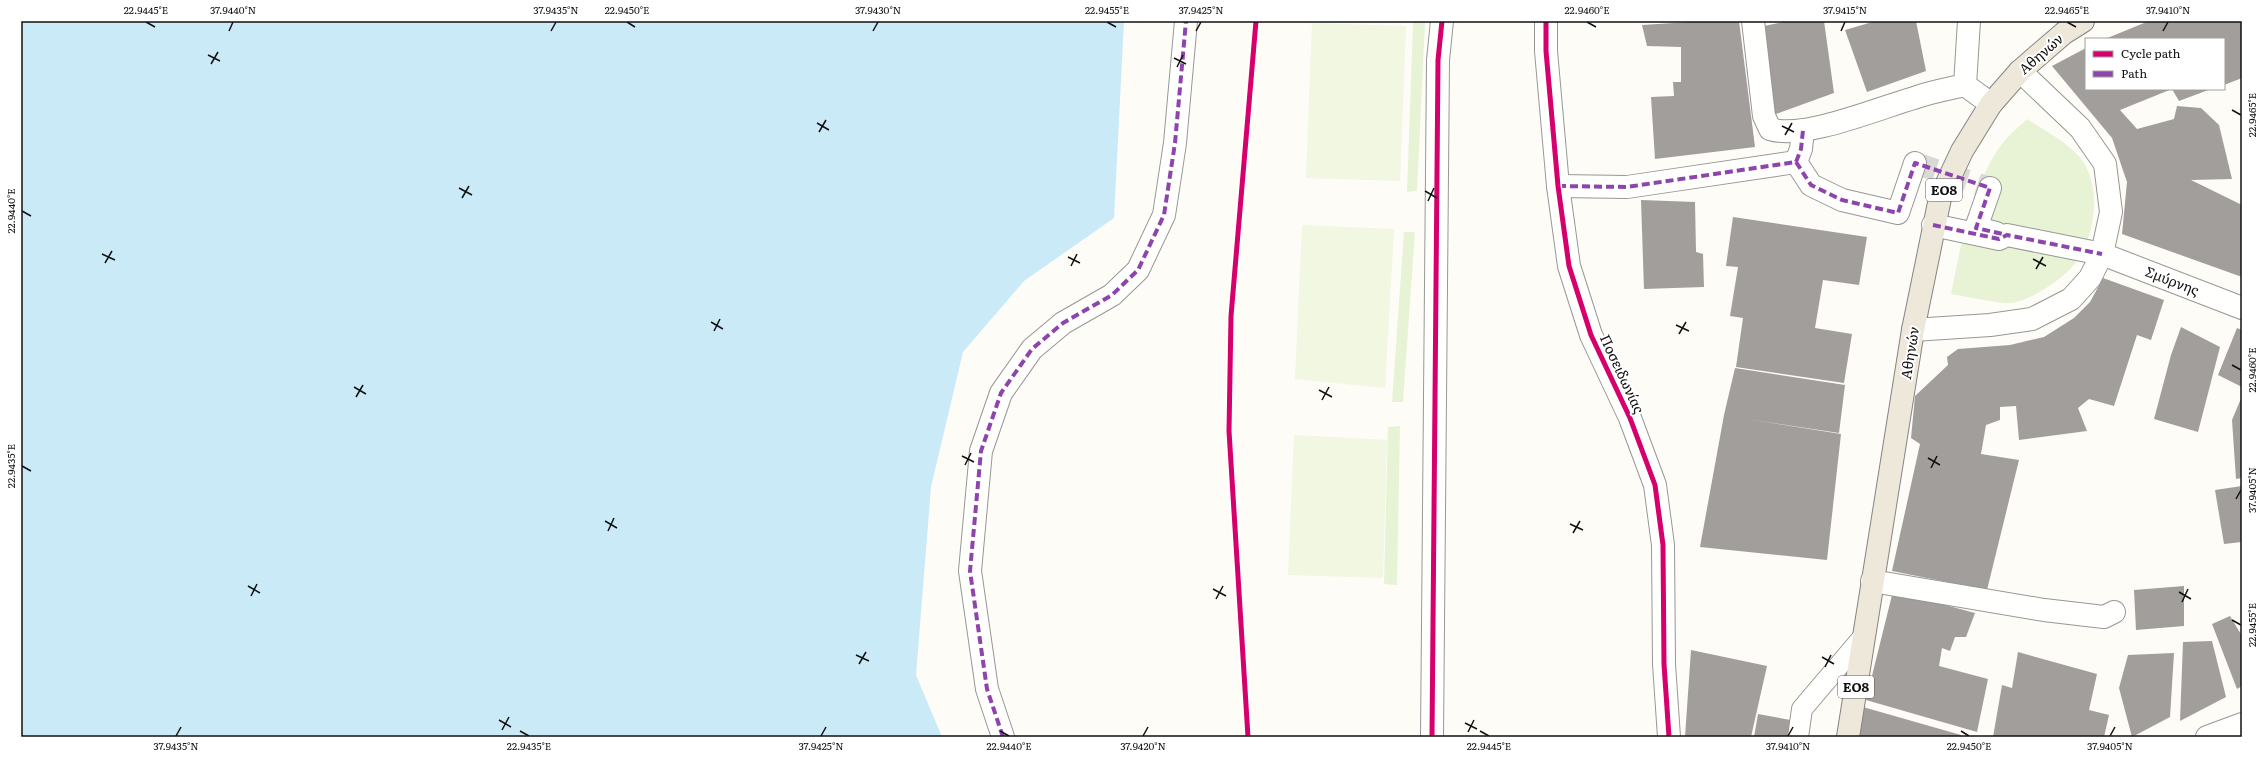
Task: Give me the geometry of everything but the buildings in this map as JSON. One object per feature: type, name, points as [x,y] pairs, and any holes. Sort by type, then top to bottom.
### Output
[{"type":"main road","name":"Αθηνών","points":[[1848,737],[1913,330],[1933,225],[1940,198],[1962,151],[1991,104],[2020,70],[2064,33],[2083,21]]},
{"type":"street","points":[[1004,737],[987,689],[970,571],[981,451],[1001,393],[1032,349],[1063,323],[1112,295],[1138,270],[1164,215],[1175,143],[1186,21]]},
{"type":"street","points":[[1432,737],[1438,60],[1442,21]]},
{"type":"street","name":"Ποσειδωνίας","points":[[1546,21],[1546,50],[1558,186],[1569,266],[1590,335],[1630,418],[1655,485],[1663,546],[1664,664],[1669,737]]},
{"type":"street","points":[[1753,21],[1764,116],[1770,129],[1780,132],[1803,130],[1860,115],[1916,97],[1965,85],[1991,104]]},
{"type":"street","points":[[1965,85],[1969,21]]},
{"type":"street","points":[[1913,330],[1990,325],[2032,319],[2072,299],[2090,278],[2102,254],[2111,212],[2105,164],[2080,128],[2020,70]]},
{"type":"street","points":[[1796,162],[1801,150],[1803,130]]},
{"type":"street","points":[[1558,186],[1627,187],[1796,162]]},
{"type":"street","points":[[1796,162],[1811,185],[1842,200],[1898,213],[1915,163]]},
{"type":"street","name":"Σμύρνης","points":[[1990,188],[1976,228],[2102,254],[2242,308]]},
{"type":"street","points":[[1933,225],[1999,239],[2007,235]]},
{"type":"street","points":[[1872,581],[2044,610],[2104,618],[2114,612]]},
{"type":"street","points":[[2207,737],[2242,724]]},
{"type":"lane","points":[[1798,737],[1802,709],[1864,636]]},
{"type":"green space","points":[[1413,22],[1425,23],[1417,191],[1407,192]]},
{"type":"green space","points":[[1312,23],[1406,26],[1400,181],[1306,178]]},
{"type":"green space","points":[[2027,119],[2058,138],[2073,150],[2084,163],[2089,174],[2093,186],[2094,212],[2092,224],[2084,248],[2073,266],[2058,280],[2039,293],[2019,301],[2011,303],[1999,302],[1951,294],[1964,235],[1985,173],[2005,140]]},
{"type":"green space","points":[[1302,225],[1394,229],[1385,388],[1295,379]]},
{"type":"green space","points":[[1404,232],[1415,232],[1403,402],[1392,402]]},
{"type":"green space","points":[[1400,426],[1397,585],[1384,584],[1388,427]]},
{"type":"green space","points":[[1294,435],[1387,440],[1383,578],[1288,575]]},
{"type":"water","points":[[21,21],[1124,21],[1114,218],[1024,281],[963,352],[931,487],[916,675],[942,737],[21,737]]},
{"type":"tunnel","points":[[1915,163],[1990,188]]},
{"type":"marked path","points":[[1003,737],[987,689],[970,571],[981,451],[1001,393],[1032,349],[1063,323],[1112,295],[1138,270],[1164,215],[1175,143],[1186,21]]},
{"type":"marked path","points":[[1558,186],[1627,187],[1796,162],[1801,149],[1803,130]]},
{"type":"marked path","points":[[1796,162],[1811,185],[1842,200],[1898,213],[1915,163],[1990,188],[1976,228],[2007,235]]},
{"type":"marked path","points":[[1933,225],[1999,239],[2007,235],[2102,254]]},
{"type":"cycle path","points":[[1248,737],[1229,431],[1231,316],[1256,21]]},
{"type":"cycle path","points":[[1432,737],[1438,60],[1442,21]]},
{"type":"cycle path","points":[[1546,21],[1546,51],[1558,186],[1569,266],[1591,335],[1630,418],[1655,485],[1663,545],[1664,664],[1669,737]]}]
